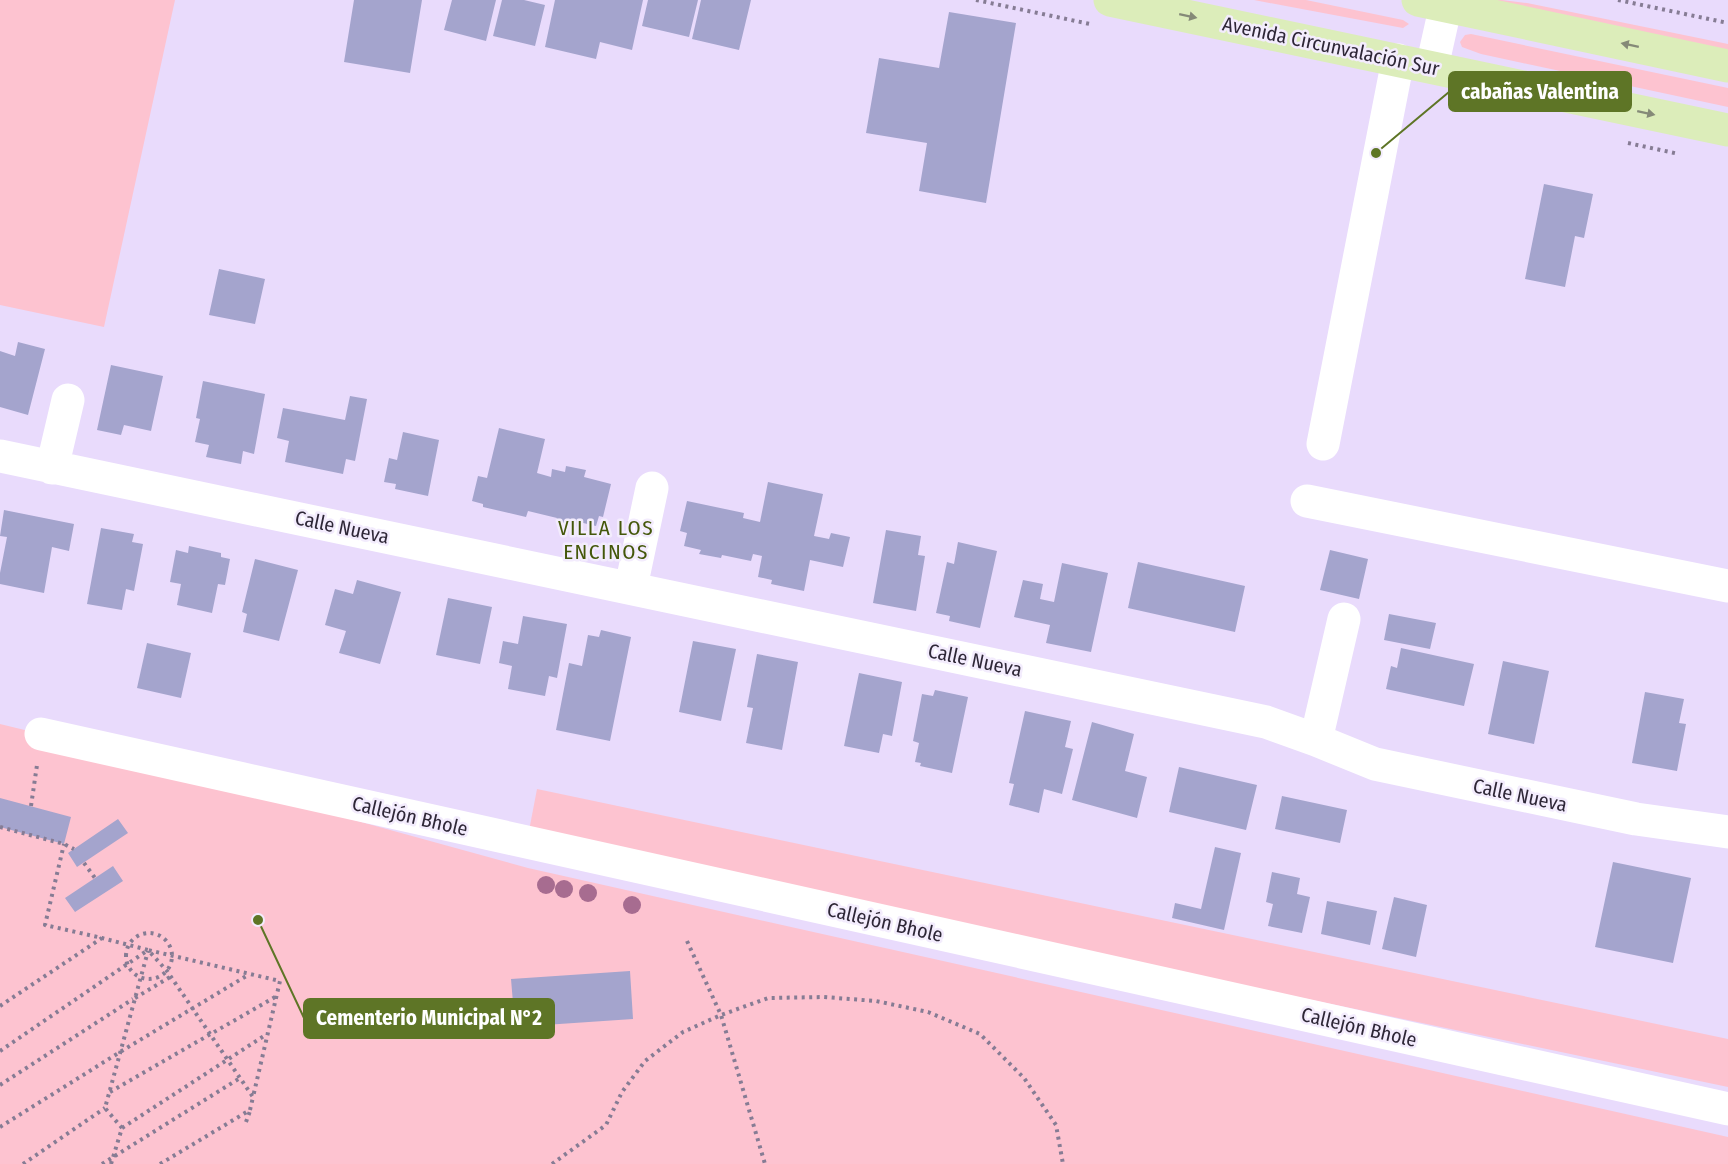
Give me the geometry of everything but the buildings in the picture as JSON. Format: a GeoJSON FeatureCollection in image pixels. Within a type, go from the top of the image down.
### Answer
{"type":"FeatureCollection","features":[{"type":"Feature","properties":{"kind":"main road","name":"Avenida Circunvalación Sur"},"geometry":{"type":"LineString","coordinates":[[1110,0],[1728,130]]}},
{"type":"Feature","properties":{"kind":"main road"},"geometry":{"type":"LineString","coordinates":[[1437,2],[1728,66]]}},
{"type":"Feature","properties":{"kind":"street"},"geometry":{"type":"LineString","coordinates":[[1432,67],[1437,2]]}},
{"type":"Feature","properties":{"kind":"street"},"geometry":{"type":"LineString","coordinates":[[1323,444],[1398,60]]}},
{"type":"Feature","properties":{"kind":"street"},"geometry":{"type":"LineString","coordinates":[[52,468],[68,400]]}},
{"type":"Feature","properties":{"kind":"street","name":"Calle Nueva"},"geometry":{"type":"LineString","coordinates":[[0,456],[1266,722],[1375,764],[1636,819],[1728,832]]}},
{"type":"Feature","properties":{"kind":"street"},"geometry":{"type":"LineString","coordinates":[[631,587],[652,488]]}},
{"type":"Feature","properties":{"kind":"street"},"geometry":{"type":"LineString","coordinates":[[1307,501],[1728,586]]}},
{"type":"Feature","properties":{"kind":"street"},"geometry":{"type":"LineString","coordinates":[[1316,740],[1344,619]]}},
{"type":"Feature","properties":{"kind":"street","name":"Callejón Bhole"},"geometry":{"type":"LineString","coordinates":[[41,734],[1728,1110]]}},
{"type":"Feature","properties":{"kind":"path"},"geometry":{"type":"LineString","coordinates":[[1618,0],[1728,23]]}},
{"type":"Feature","properties":{"kind":"path"},"geometry":{"type":"LineString","coordinates":[[31,806],[41,734]]}},
{"type":"Feature","properties":{"kind":"path"},"geometry":{"type":"LineString","coordinates":[[0,827],[64,844],[74,849]]}},
{"type":"Feature","properties":{"kind":"path"},"geometry":{"type":"LineString","coordinates":[[64,844],[45,925],[280,981],[254,1097],[246,1122]]}},
{"type":"Feature","properties":{"kind":"path"},"geometry":{"type":"LineString","coordinates":[[84,863],[95,878]]}},
{"type":"Feature","properties":{"kind":"path"},"geometry":{"type":"LineString","coordinates":[[155,933],[167,942],[172,956],[167,971],[154,979],[139,978],[131,972],[125,957],[128,945],[134,938],[141,934],[155,933]]}},
{"type":"Feature","properties":{"kind":"path"},"geometry":{"type":"LineString","coordinates":[[0,1006],[102,938]]}},
{"type":"Feature","properties":{"kind":"path"},"geometry":{"type":"LineString","coordinates":[[687,941],[721,1015],[765,1164]]}},
{"type":"Feature","properties":{"kind":"path"},"geometry":{"type":"LineString","coordinates":[[0,1051],[148,950]]}},
{"type":"Feature","properties":{"kind":"path"},"geometry":{"type":"LineString","coordinates":[[148,950],[167,971],[254,1097]]}},
{"type":"Feature","properties":{"kind":"path"},"geometry":{"type":"LineString","coordinates":[[23,1164],[105,1108],[148,950]]}},
{"type":"Feature","properties":{"kind":"path"},"geometry":{"type":"LineString","coordinates":[[0,1127],[249,974]]}},
{"type":"Feature","properties":{"kind":"path"},"geometry":{"type":"LineString","coordinates":[[121,1007],[170,977]]}},
{"type":"Feature","properties":{"kind":"path"},"geometry":{"type":"LineString","coordinates":[[109,1093],[276,996]]}},
{"type":"Feature","properties":{"kind":"path"},"geometry":{"type":"LineString","coordinates":[[552,1164],[606,1125],[622,1092],[645,1061],[682,1032],[768,998],[824,997],[876,1001],[928,1012],[980,1034],[1024,1078],[1056,1125],[1063,1164]]}},
{"type":"Feature","properties":{"kind":"path"},"geometry":{"type":"LineString","coordinates":[[0,1085],[134,999]]}},
{"type":"Feature","properties":{"kind":"path"},"geometry":{"type":"LineString","coordinates":[[111,1164],[122,1128],[267,1034]]}},
{"type":"Feature","properties":{"kind":"path"},"geometry":{"type":"LineString","coordinates":[[102,1164],[240,1078]]}},
{"type":"Feature","properties":{"kind":"path"},"geometry":{"type":"LineString","coordinates":[[105,1108],[122,1128]]}},
{"type":"Feature","properties":{"kind":"path"},"geometry":{"type":"LineString","coordinates":[[160,1164],[250,1110]]}},
{"type":"Feature","properties":{"kind":"shaded area"},"geometry":{"type":"Polygon","coordinates":[[[0,0],[175,0],[104,327],[0,305],[0,0]]]}},
{"type":"Feature","properties":{"kind":"shaded area"},"geometry":{"type":"Polygon","coordinates":[[[1254,0],[1306,0],[1403,20],[1409,24],[1403,28],[1254,0]]]}},
{"type":"Feature","properties":{"kind":"shaded area"},"geometry":{"type":"Polygon","coordinates":[[[1480,0],[1527,3],[1728,44],[1728,56],[1480,0]]]}},
{"type":"Feature","properties":{"kind":"shaded area"},"geometry":{"type":"Polygon","coordinates":[[[1471,34],[1728,88],[1728,107],[1481,54],[1462,47],[1460,42],[1465,35],[1471,34]]]}},
{"type":"Feature","properties":{"kind":"shaded area"},"geometry":{"type":"Polygon","coordinates":[[[0,724],[528,868],[1728,1137],[1728,1164],[0,1164],[0,724]]]}},
{"type":"Feature","properties":{"kind":"shaded area"},"geometry":{"type":"Polygon","coordinates":[[[537,789],[1728,1039],[1728,1087],[528,836],[537,789]]]}},
{"type":"Feature","properties":{"kind":"place","name":"cabañas Valentina"},"geometry":{"type":"Point","coordinates":[1376,153]}},
{"type":"Feature","properties":{"kind":"place","name":"Cementerio Municipal N°2"},"geometry":{"type":"Point","coordinates":[258,920]}},
{"type":"Feature","properties":{"kind":"district","name":"VILLA LOS ENCINOS"},"geometry":{"type":"Point","coordinates":[606,540]}}]}
